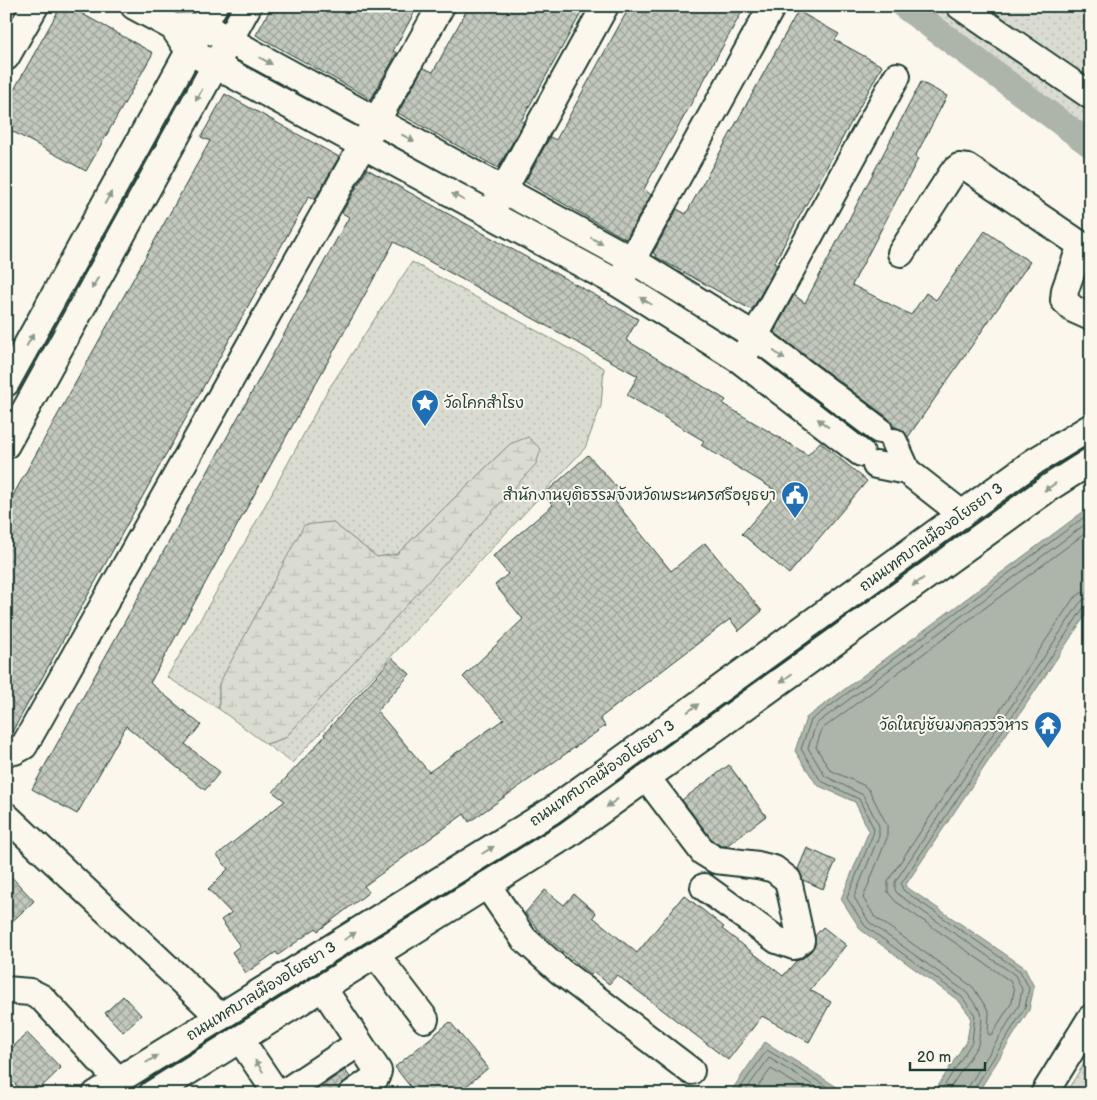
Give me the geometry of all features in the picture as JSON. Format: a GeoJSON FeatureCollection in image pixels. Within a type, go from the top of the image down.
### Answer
{"type":"FeatureCollection","features":[{"type":"Feature","properties":{"kind":"street"},"geometry":{"type":"LineString","coordinates":[[6,57],[35,6]]}},
{"type":"Feature","properties":{"kind":"street"},"geometry":{"type":"LineString","coordinates":[[134,6],[173,27],[189,51],[619,284],[740,360],[868,459],[907,471],[962,514]]}},
{"type":"Feature","properties":{"kind":"street"},"geometry":{"type":"LineString","coordinates":[[6,445],[248,6]]}},
{"type":"Feature","properties":{"kind":"street"},"geometry":{"type":"LineString","coordinates":[[6,748],[16,750],[24,746],[441,6]]}},
{"type":"Feature","properties":{"kind":"street"},"geometry":{"type":"LineString","coordinates":[[490,215],[605,6]]}},
{"type":"Feature","properties":{"kind":"street"},"geometry":{"type":"LineString","coordinates":[[960,6],[1091,96]]}},
{"type":"Feature","properties":{"kind":"street"},"geometry":{"type":"LineString","coordinates":[[619,284],[771,8]]}},
{"type":"Feature","properties":{"kind":"street"},"geometry":{"type":"LineString","coordinates":[[173,27],[208,16]]}},
{"type":"Feature","properties":{"kind":"street"},"geometry":{"type":"LineString","coordinates":[[208,16],[229,40],[632,260],[755,336],[886,436],[907,471]]}},
{"type":"Feature","properties":{"kind":"street"},"geometry":{"type":"LineString","coordinates":[[42,381],[11,375],[208,16]]}},
{"type":"Feature","properties":{"kind":"street"},"geometry":{"type":"LineString","coordinates":[[740,360],[755,336],[897,76]]}},
{"type":"Feature","properties":{"kind":"street"},"geometry":{"type":"LineString","coordinates":[[298,110],[312,86]]}},
{"type":"Feature","properties":{"kind":"street"},"geometry":{"type":"LineString","coordinates":[[429,181],[442,157]]}},
{"type":"Feature","properties":{"kind":"street"},"geometry":{"type":"LineString","coordinates":[[128,161],[154,176]]}},
{"type":"Feature","properties":{"kind":"street"},"geometry":{"type":"LineString","coordinates":[[901,253],[953,172],[959,167],[968,168],[1086,237],[1065,290],[1064,300],[1073,309],[1091,317]]}},
{"type":"Feature","properties":{"kind":"street"},"geometry":{"type":"LineString","coordinates":[[555,250],[569,225]]}},
{"type":"Feature","properties":{"kind":"street"},"geometry":{"type":"LineString","coordinates":[[89,232],[115,247]]}},
{"type":"Feature","properties":{"kind":"street"},"geometry":{"type":"LineString","coordinates":[[678,322],[694,298]]}},
{"type":"Feature","properties":{"kind":"street"},"geometry":{"type":"LineString","coordinates":[[53,299],[79,314]]}},
{"type":"Feature","properties":{"kind":"street"},"geometry":{"type":"LineString","coordinates":[[795,402],[812,379]]}},
{"type":"Feature","properties":{"kind":"street","name":"ถนนเทศบาลเมืองอโยธยา 3"},"geometry":{"type":"LineString","coordinates":[[96,1094],[551,811],[1035,461],[1091,427]]}},
{"type":"Feature","properties":{"kind":"street","name":"ถนนเทศบาลเมืองอโยธยา 3"},"geometry":{"type":"LineString","coordinates":[[152,1094],[567,836],[1050,487],[1091,461]]}},
{"type":"Feature","properties":{"kind":"street"},"geometry":{"type":"LineString","coordinates":[[647,778],[704,852],[711,858],[774,869],[788,880],[801,940],[794,946],[777,940],[704,886]]}},
{"type":"Feature","properties":{"kind":"street"},"geometry":{"type":"LineString","coordinates":[[6,816],[220,1017]]}},
{"type":"Feature","properties":{"kind":"street"},"geometry":{"type":"LineString","coordinates":[[487,885],[524,938],[545,958],[691,1071]]}},
{"type":"Feature","properties":{"kind":"street"},"geometry":{"type":"LineString","coordinates":[[756,925],[793,904]]}},
{"type":"Feature","properties":{"kind":"street"},"geometry":{"type":"LineString","coordinates":[[376,955],[425,1019]]}},
{"type":"Feature","properties":{"kind":"street"},"geometry":{"type":"LineString","coordinates":[[323,988],[378,1071],[376,1077],[352,1094]]}},
{"type":"Feature","properties":{"kind":"street"},"geometry":{"type":"LineString","coordinates":[[6,990],[30,992],[42,998],[118,1080]]}},
{"type":"Feature","properties":{"kind":"street"},"geometry":{"type":"LineString","coordinates":[[243,1002],[249,1033],[277,1094]]}},
{"type":"Feature","properties":{"kind":"street"},"geometry":{"type":"LineString","coordinates":[[1044,1094],[1089,1024]]}},
{"type":"Feature","properties":{"kind":"street"},"geometry":{"type":"LineString","coordinates":[[282,1094],[359,1043]]}},
{"type":"Feature","properties":{"kind":"green space"},"geometry":{"type":"Polygon","coordinates":[[[921,6],[1091,6],[1091,134],[921,6]]]}},
{"type":"Feature","properties":{"kind":"green space"},"geometry":{"type":"Polygon","coordinates":[[[412,262],[604,368],[601,406],[585,448],[292,763],[266,744],[285,738],[510,444],[397,554],[377,557],[332,522],[219,684],[219,709],[167,677],[248,537],[326,393],[412,262]]]}},
{"type":"Feature","properties":{"kind":"green space"},"geometry":{"type":"Polygon","coordinates":[[[528,437],[541,449],[536,464],[285,738],[266,744],[219,709],[219,684],[304,525],[332,522],[377,557],[397,554],[510,444],[528,437]]]}},
{"type":"Feature","properties":{"kind":"green space"},"geometry":{"type":"Polygon","coordinates":[[[1091,1058],[1091,1094],[1065,1094],[1087,1059],[1091,1058]]]}},
{"type":"Feature","properties":{"kind":"water"},"geometry":{"type":"Polygon","coordinates":[[[1091,506],[1091,607],[905,886],[1024,967],[1034,987],[1029,1010],[977,1094],[933,1094],[967,1040],[971,1017],[959,1001],[861,930],[841,899],[869,831],[855,802],[817,785],[795,751],[806,718],[1091,506]]]}},
{"type":"Feature","properties":{"kind":"water"},"geometry":{"type":"Polygon","coordinates":[[[765,1042],[848,1094],[729,1094],[765,1042]]]}},
{"type":"Feature","properties":{"kind":"building"},"geometry":{"type":"Polygon","coordinates":[[[61,6],[68,6],[153,53],[86,171],[6,128],[6,104],[61,6]]]}},
{"type":"Feature","properties":{"kind":"building"},"geometry":{"type":"Polygon","coordinates":[[[272,6],[418,6],[393,51],[397,53],[371,99],[256,35],[272,6]]]}},
{"type":"Feature","properties":{"kind":"building"},"geometry":{"type":"Polygon","coordinates":[[[469,6],[585,6],[521,121],[524,122],[498,168],[398,113],[423,68],[433,72],[469,6]]]}},
{"type":"Feature","properties":{"kind":"building"},"geometry":{"type":"Polygon","coordinates":[[[630,6],[745,6],[644,189],[651,195],[626,239],[525,182],[550,137],[556,140],[630,6]]]}},
{"type":"Feature","properties":{"kind":"building"},"geometry":{"type":"Polygon","coordinates":[[[798,11],[839,34],[835,40],[882,66],[774,263],[777,265],[752,310],[656,257],[653,253],[677,209],[686,214],[798,11]]]}},
{"type":"Feature","properties":{"kind":"building"},"geometry":{"type":"Polygon","coordinates":[[[921,82],[947,96],[915,157],[918,159],[852,285],[911,315],[926,293],[936,300],[985,231],[1030,262],[908,437],[902,430],[893,426],[888,418],[774,332],[794,295],[805,303],[921,82]]]}},
{"type":"Feature","properties":{"kind":"building"},"geometry":{"type":"Polygon","coordinates":[[[225,94],[339,157],[315,199],[309,196],[11,734],[6,733],[6,508],[210,141],[201,137],[225,94]]]}},
{"type":"Feature","properties":{"kind":"building"},"geometry":{"type":"Polygon","coordinates":[[[367,169],[638,319],[626,340],[726,400],[723,404],[808,455],[820,442],[867,481],[789,574],[742,534],[778,492],[701,445],[704,441],[627,395],[638,376],[394,242],[150,683],[201,725],[185,744],[220,772],[205,790],[126,726],[77,814],[32,789],[349,217],[342,213],[367,169]]]}},
{"type":"Feature","properties":{"kind":"building"},"geometry":{"type":"Polygon","coordinates":[[[588,455],[622,493],[614,500],[671,571],[705,543],[762,611],[739,631],[730,619],[600,718],[605,726],[469,822],[464,814],[364,886],[369,892],[318,931],[316,928],[278,955],[276,952],[246,973],[232,952],[240,946],[221,920],[231,913],[208,889],[228,869],[217,855],[285,801],[273,792],[325,736],[324,734],[392,658],[410,674],[377,711],[429,772],[504,719],[463,677],[523,619],[495,585],[508,574],[493,556],[553,505],[543,495],[588,455]]]}},
{"type":"Feature","properties":{"kind":"building"},"geometry":{"type":"Polygon","coordinates":[[[729,765],[766,816],[726,846],[721,846],[713,841],[682,800],[729,765]]]}},
{"type":"Feature","properties":{"kind":"building"},"geometry":{"type":"Polygon","coordinates":[[[807,848],[836,861],[823,889],[803,880],[798,869],[807,848]]]}},
{"type":"Feature","properties":{"kind":"building"},"geometry":{"type":"Polygon","coordinates":[[[6,871],[34,901],[6,927],[6,871]]]}},
{"type":"Feature","properties":{"kind":"building"},"geometry":{"type":"Polygon","coordinates":[[[545,890],[564,905],[574,894],[596,913],[593,917],[637,953],[684,895],[724,927],[722,929],[783,976],[796,961],[811,951],[815,944],[815,936],[823,927],[846,945],[810,990],[831,1002],[809,1042],[762,1016],[728,1060],[617,975],[609,984],[594,972],[591,975],[541,933],[525,913],[545,890]]]}},
{"type":"Feature","properties":{"kind":"building"},"geometry":{"type":"Polygon","coordinates":[[[123,996],[141,1015],[123,1032],[105,1013],[123,996]]]}},
{"type":"Feature","properties":{"kind":"building"},"geometry":{"type":"Polygon","coordinates":[[[450,1022],[488,1068],[457,1094],[416,1094],[395,1067],[450,1022]]]}},
{"type":"Feature","properties":{"kind":"building"},"geometry":{"type":"Polygon","coordinates":[[[27,1033],[61,1068],[34,1094],[25,1094],[6,1075],[6,1054],[27,1033]]]}},
{"type":"Feature","properties":{"kind":"building"},"geometry":{"type":"Polygon","coordinates":[[[345,1070],[350,1077],[339,1087],[337,1094],[310,1094],[345,1070]]]}},
{"type":"Feature","properties":{"kind":"waterway"},"geometry":{"type":"LineString","coordinates":[[904,6],[1091,145]]}},
{"type":"Feature","properties":{"kind":"place","name":"วัดโคกสำโรง"},"geometry":{"type":"Point","coordinates":[425,427]}},
{"type":"Feature","properties":{"kind":"place","name":"สำนักงานยุติธรรมจังหวัดพระนครศรีอยุธยา"},"geometry":{"type":"Point","coordinates":[795,519]}},
{"type":"Feature","properties":{"kind":"place","name":"วัดใหญ่ชัยมงคลวรวิหาร"},"geometry":{"type":"Point","coordinates":[1048,749]}}]}
